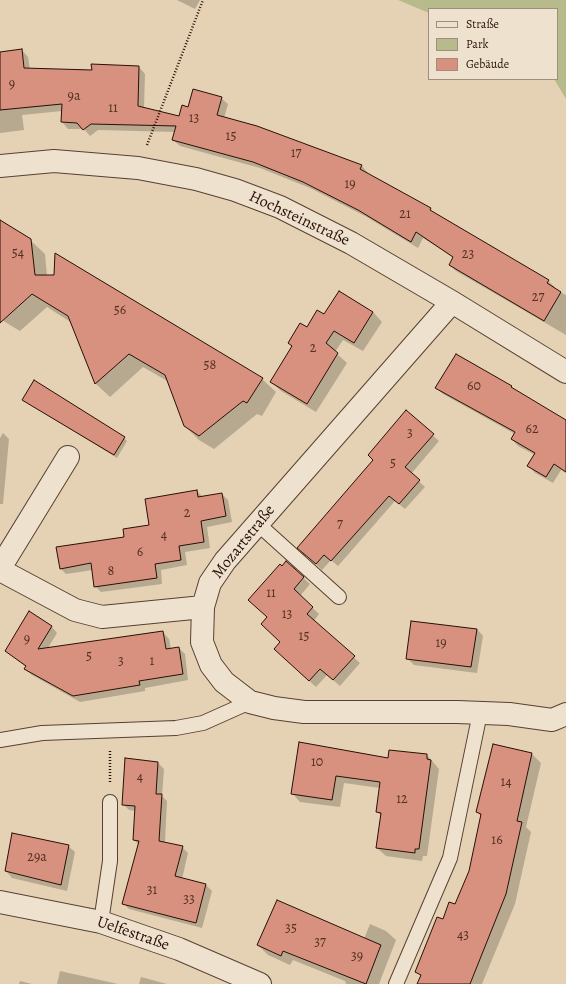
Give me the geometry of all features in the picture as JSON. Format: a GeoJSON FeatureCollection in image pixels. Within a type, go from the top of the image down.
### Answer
{"type":"FeatureCollection","features":[{"type":"Feature","properties":{"kind":"street","name":"Hochsteinstraße"},"geometry":{"type":"LineString","coordinates":[[0,166],[54,161],[138,168],[196,179],[235,190],[280,207],[351,243],[452,302],[566,372]]}},
{"type":"Feature","properties":{"kind":"street","name":"Mozartstraße"},"geometry":{"type":"LineString","coordinates":[[452,302],[225,561],[210,582],[202,608],[202,642],[211,665],[224,682],[250,702],[274,708],[304,712],[509,714],[552,720],[566,714]]}},
{"type":"Feature","properties":{"kind":"street"},"geometry":{"type":"LineString","coordinates":[[68,457],[0,569],[75,610],[102,617],[202,608]]}},
{"type":"Feature","properties":{"kind":"street","name":"Uelfestraße"},"geometry":{"type":"LineString","coordinates":[[0,902],[101,922],[179,949],[260,984]]}},
{"type":"Feature","properties":{"kind":"lane"},"geometry":{"type":"LineString","coordinates":[[258,524],[339,598]]}},
{"type":"Feature","properties":{"kind":"lane"},"geometry":{"type":"LineString","coordinates":[[0,740],[42,733],[176,728],[204,723],[250,702]]}},
{"type":"Feature","properties":{"kind":"lane"},"geometry":{"type":"LineString","coordinates":[[396,984],[450,858],[480,713]]}},
{"type":"Feature","properties":{"kind":"lane"},"geometry":{"type":"LineString","coordinates":[[101,922],[110,861],[110,802]]}},
{"type":"Feature","properties":{"kind":"path"},"geometry":{"type":"LineString","coordinates":[[138,168],[203,0]]}},
{"type":"Feature","properties":{"kind":"path"},"geometry":{"type":"LineString","coordinates":[[110,731],[110,802]]}},
{"type":"Feature","properties":{"kind":"green space"},"geometry":{"type":"Polygon","coordinates":[[[398,0],[566,0],[566,99],[555,80],[558,80],[558,8],[428,8],[428,13],[398,0]]]}},
{"type":"Feature","properties":{"kind":"building"},"geometry":{"type":"Polygon","coordinates":[[[22,49],[24,68],[92,70],[91,64],[139,66],[138,106],[179,116],[182,105],[188,107],[193,89],[222,97],[217,115],[257,126],[362,165],[360,169],[431,208],[430,210],[549,280],[547,283],[561,292],[544,321],[449,265],[453,257],[416,232],[411,242],[358,210],[303,182],[253,162],[172,140],[176,126],[91,124],[83,130],[77,123],[61,122],[62,104],[0,110],[0,52],[22,49]]]}},
{"type":"Feature","properties":{"kind":"building"},"geometry":{"type":"Polygon","coordinates":[[[0,220],[31,239],[35,275],[54,275],[55,253],[263,378],[247,403],[243,401],[199,436],[184,426],[165,375],[129,354],[95,384],[68,316],[32,294],[0,323],[0,220]]]}},
{"type":"Feature","properties":{"kind":"building"},"geometry":{"type":"Polygon","coordinates":[[[339,291],[373,312],[354,343],[334,331],[326,343],[338,353],[307,404],[270,382],[292,346],[288,343],[300,323],[307,327],[317,310],[324,314],[339,291]]]}},
{"type":"Feature","properties":{"kind":"building"},"geometry":{"type":"Polygon","coordinates":[[[456,354],[512,386],[511,387],[566,420],[566,472],[554,464],[546,477],[527,466],[535,453],[511,439],[515,432],[435,388],[456,354]]]}},
{"type":"Feature","properties":{"kind":"building"},"geometry":{"type":"Polygon","coordinates":[[[34,380],[125,437],[114,455],[22,400],[34,380]]]}},
{"type":"Feature","properties":{"kind":"building"},"geometry":{"type":"Polygon","coordinates":[[[406,410],[434,434],[405,467],[420,480],[399,504],[389,496],[331,561],[324,555],[316,564],[297,548],[373,460],[368,455],[406,410]]]}},
{"type":"Feature","properties":{"kind":"building"},"geometry":{"type":"Polygon","coordinates":[[[197,490],[198,497],[222,493],[226,516],[201,521],[204,542],[179,546],[181,560],[155,564],[157,578],[94,587],[91,563],[60,569],[56,547],[124,537],[123,529],[149,525],[145,499],[197,490]]]}},
{"type":"Feature","properties":{"kind":"building"},"geometry":{"type":"Polygon","coordinates":[[[286,561],[304,577],[294,589],[313,607],[307,614],[355,656],[333,680],[320,669],[309,681],[274,649],[280,642],[261,624],[267,617],[248,600],[280,564],[282,566],[286,561]]]}},
{"type":"Feature","properties":{"kind":"building"},"geometry":{"type":"Polygon","coordinates":[[[29,611],[52,626],[38,649],[163,631],[166,649],[179,647],[183,674],[139,681],[140,685],[73,696],[24,669],[26,666],[5,651],[29,611]]]}},
{"type":"Feature","properties":{"kind":"building"},"geometry":{"type":"Polygon","coordinates":[[[411,621],[477,629],[471,667],[406,659],[411,621]]]}},
{"type":"Feature","properties":{"kind":"building"},"geometry":{"type":"Polygon","coordinates":[[[299,742],[388,758],[389,750],[427,754],[427,759],[431,760],[419,849],[415,849],[415,853],[376,848],[381,813],[376,812],[380,782],[336,776],[332,800],[291,794],[299,742]]]}},
{"type":"Feature","properties":{"kind":"building"},"geometry":{"type":"Polygon","coordinates":[[[493,744],[532,753],[517,821],[522,822],[506,894],[470,984],[417,984],[421,975],[415,972],[437,917],[443,919],[449,902],[455,904],[469,871],[481,814],[476,812],[493,744]]]}},
{"type":"Feature","properties":{"kind":"building"},"geometry":{"type":"Polygon","coordinates":[[[125,758],[158,762],[156,794],[162,794],[159,841],[183,846],[175,876],[206,884],[196,923],[122,904],[139,841],[133,840],[135,806],[122,805],[125,758]]]}},
{"type":"Feature","properties":{"kind":"building"},"geometry":{"type":"Polygon","coordinates":[[[12,833],[69,845],[61,885],[5,871],[12,833]]]}},
{"type":"Feature","properties":{"kind":"building"},"geometry":{"type":"Polygon","coordinates":[[[277,900],[381,945],[366,984],[283,951],[281,956],[257,945],[277,900]]]}}]}
